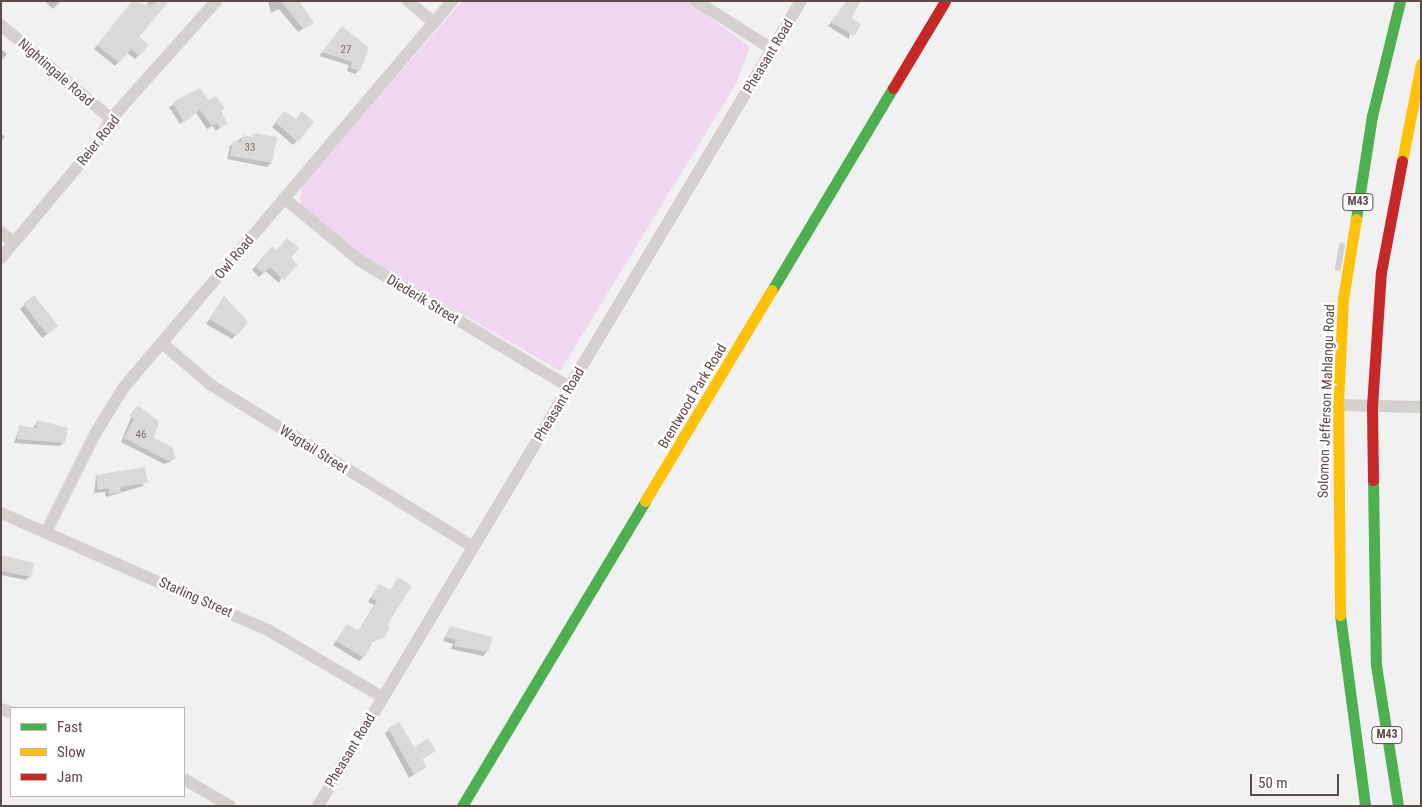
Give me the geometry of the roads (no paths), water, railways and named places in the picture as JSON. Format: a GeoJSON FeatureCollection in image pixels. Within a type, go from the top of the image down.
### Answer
{"type":"FeatureCollection","features":[{"type":"Feature","properties":{"kind":"main road","name":"Brentwood Park Road"},"geometry":{"type":"LineString","coordinates":[[462,806],[945,1]]}},
{"type":"Feature","properties":{"kind":"main road","name":"Solomon Jefferson Mahlangu Road"},"geometry":{"type":"LineString","coordinates":[[1366,806],[1338,603],[1338,405],[1343,299],[1360,187],[1372,116],[1400,1]]}},
{"type":"Feature","properties":{"kind":"main road","name":"M43"},"geometry":{"type":"LineString","coordinates":[[1398,806],[1376,665],[1372,406],[1381,272],[1421,64]]}},
{"type":"Feature","properties":{"kind":"street","name":"Reier Road"},"geometry":{"type":"LineString","coordinates":[[1,258],[98,142],[111,120],[216,1]]}},
{"type":"Feature","properties":{"kind":"street"},"geometry":{"type":"LineString","coordinates":[[408,1],[434,24]]}},
{"type":"Feature","properties":{"kind":"street","name":"Owl Road"},"geometry":{"type":"LineString","coordinates":[[46,532],[95,434],[124,387],[452,1]]}},
{"type":"Feature","properties":{"kind":"street"},"geometry":{"type":"LineString","coordinates":[[696,1],[772,50]]}},
{"type":"Feature","properties":{"kind":"street","name":"Pheasant Road"},"geometry":{"type":"LineString","coordinates":[[318,806],[472,546],[570,388],[801,1]]}},
{"type":"Feature","properties":{"kind":"street","name":"Nightingale Road"},"geometry":{"type":"LineString","coordinates":[[1,25],[111,120]]}},
{"type":"Feature","properties":{"kind":"street","name":"Diederik Street"},"geometry":{"type":"LineString","coordinates":[[284,198],[359,260],[570,388]]}},
{"type":"Feature","properties":{"kind":"street"},"geometry":{"type":"LineString","coordinates":[[1,232],[13,242]]}},
{"type":"Feature","properties":{"kind":"street","name":"Wagtail Street"},"geometry":{"type":"LineString","coordinates":[[162,343],[211,386],[472,546]]}},
{"type":"Feature","properties":{"kind":"street"},"geometry":{"type":"LineString","coordinates":[[1338,405],[1421,407]]}},
{"type":"Feature","properties":{"kind":"street","name":"Starling Street"},"geometry":{"type":"LineString","coordinates":[[1,513],[268,630],[382,697]]}},
{"type":"Feature","properties":{"kind":"street"},"geometry":{"type":"LineString","coordinates":[[185,780],[230,806]]}}]}
